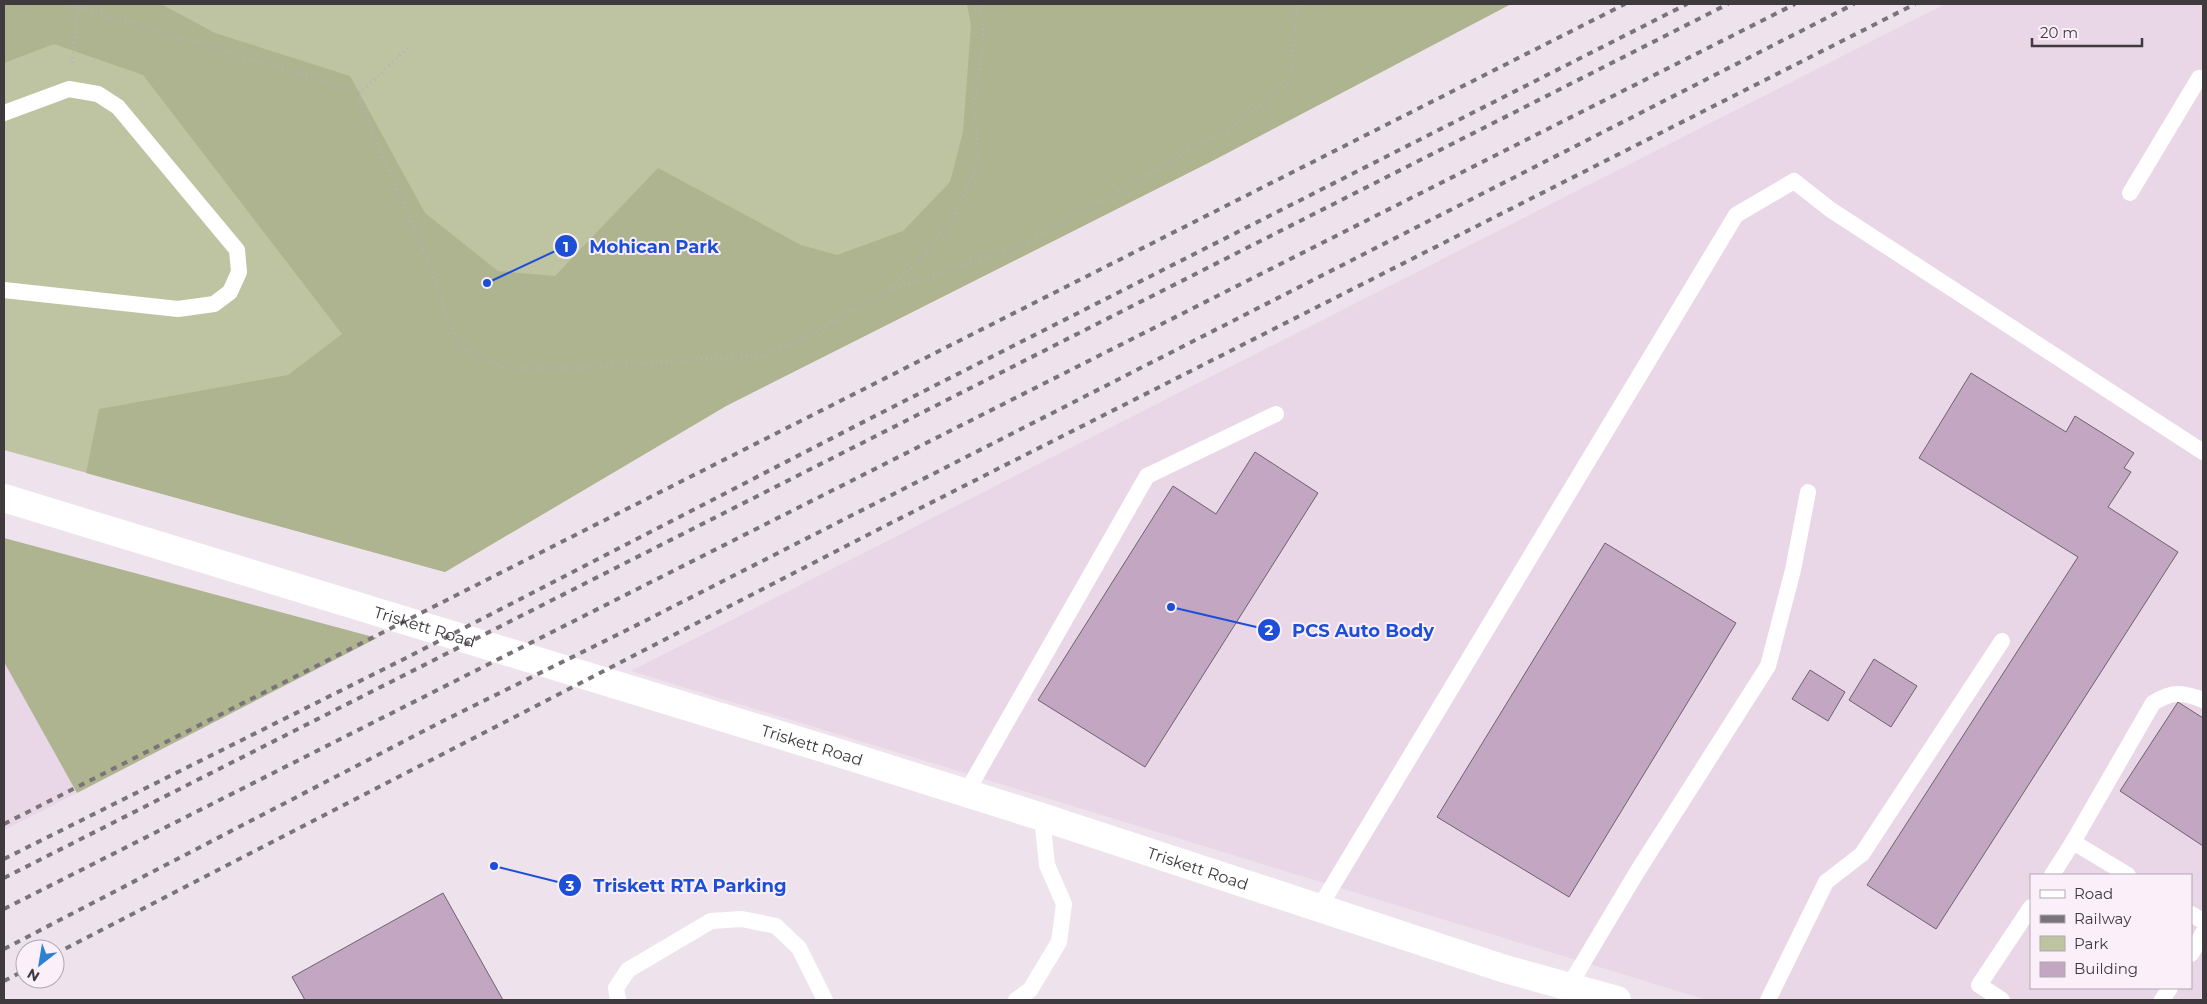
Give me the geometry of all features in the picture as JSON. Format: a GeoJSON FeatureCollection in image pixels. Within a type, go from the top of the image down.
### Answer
{"type":"FeatureCollection","features":[{"type":"Feature","properties":{"kind":"main road","name":"Triskett Road"},"geometry":{"type":"LineString","coordinates":[[4,498],[966,793],[1506,969],[1617,1000]]}},
{"type":"Feature","properties":{"kind":"lane"},"geometry":{"type":"LineString","coordinates":[[2130,193],[2199,78],[2203,80]]}},
{"type":"Feature","properties":{"kind":"lane"},"geometry":{"type":"LineString","coordinates":[[4,113],[69,89],[98,94],[118,107],[237,250],[240,272],[230,292],[214,304],[178,309],[4,290]]}},
{"type":"Feature","properties":{"kind":"lane"},"geometry":{"type":"LineString","coordinates":[[1319,908],[1736,215],[1794,181],[1831,210],[2203,452]]}},
{"type":"Feature","properties":{"kind":"lane"},"geometry":{"type":"LineString","coordinates":[[966,793],[1147,476],[1276,414]]}},
{"type":"Feature","properties":{"kind":"lane"},"geometry":{"type":"LineString","coordinates":[[1569,986],[1638,872],[1768,666],[1793,570],[1808,492]]}},
{"type":"Feature","properties":{"kind":"lane"},"geometry":{"type":"LineString","coordinates":[[1768,1000],[1826,882],[1862,854],[2002,641]]}},
{"type":"Feature","properties":{"kind":"lane"},"geometry":{"type":"LineString","coordinates":[[2053,874],[2074,842],[2153,703],[2164,696],[2184,693],[2203,700]]}},
{"type":"Feature","properties":{"kind":"lane"},"geometry":{"type":"LineString","coordinates":[[1016,1000],[1030,990],[1060,942],[1064,904],[1047,865],[1042,817]]}},
{"type":"Feature","properties":{"kind":"lane"},"geometry":{"type":"LineString","coordinates":[[2074,842],[2126,874]]}},
{"type":"Feature","properties":{"kind":"lane"},"geometry":{"type":"LineString","coordinates":[[2002,1000],[1979,985],[2030,908]]}},
{"type":"Feature","properties":{"kind":"lane"},"geometry":{"type":"LineString","coordinates":[[2192,915],[2203,921]]}},
{"type":"Feature","properties":{"kind":"lane"},"geometry":{"type":"LineString","coordinates":[[618,1000],[616,988],[628,970],[711,921],[742,919],[776,926],[799,948],[825,1000]]}},
{"type":"Feature","properties":{"kind":"lane"},"geometry":{"type":"LineString","coordinates":[[2192,952],[2203,934]]}},
{"type":"Feature","properties":{"kind":"lane"},"geometry":{"type":"LineString","coordinates":[[2162,1000],[2169,989]]}},
{"type":"Feature","properties":{"kind":"path"},"geometry":{"type":"LineString","coordinates":[[67,4],[79,6],[360,92]]}},
{"type":"Feature","properties":{"kind":"path"},"geometry":{"type":"LineString","coordinates":[[887,291],[925,255],[954,215],[978,165],[975,101],[984,32],[978,4]]}},
{"type":"Feature","properties":{"kind":"path"},"geometry":{"type":"LineString","coordinates":[[411,45],[360,92],[359,101],[425,254],[451,327],[458,341],[478,357],[504,368],[583,368],[766,355],[819,330],[887,291],[1028,242],[1228,129],[1290,82],[1297,4]]}},
{"type":"Feature","properties":{"kind":"path"},"geometry":{"type":"LineString","coordinates":[[69,89],[79,6]]}},
{"type":"Feature","properties":{"kind":"shaded area"},"geometry":{"type":"Polygon","coordinates":[[[1945,4],[2203,4],[2203,1000],[1707,1000],[631,671],[1945,4]]]}},
{"type":"Feature","properties":{"kind":"shaded area"},"geometry":{"type":"Polygon","coordinates":[[[4,662],[77,793],[4,830],[4,662]]]}},
{"type":"Feature","properties":{"kind":"green space"},"geometry":{"type":"Polygon","coordinates":[[[4,4],[1511,4],[1214,160],[726,406],[445,572],[4,450],[4,4]]]}},
{"type":"Feature","properties":{"kind":"green space"},"geometry":{"type":"Polygon","coordinates":[[[4,4],[161,4],[215,33],[350,76],[425,213],[498,271],[555,276],[658,168],[801,245],[837,255],[903,231],[950,182],[963,132],[971,25],[967,4],[1511,4],[1214,160],[726,406],[445,572],[86,473],[99,409],[288,375],[342,334],[143,75],[54,44],[4,63],[4,4]]]}},
{"type":"Feature","properties":{"kind":"green space"},"geometry":{"type":"Polygon","coordinates":[[[4,538],[377,638],[77,793],[4,662],[4,538]]]}},
{"type":"Feature","properties":{"kind":"building"},"geometry":{"type":"Polygon","coordinates":[[[1971,373],[2066,432],[2075,416],[2134,453],[2124,468],[2131,472],[2108,507],[2178,552],[1936,929],[1867,885],[2078,557],[1919,458],[1971,373]]]}},
{"type":"Feature","properties":{"kind":"building"},"geometry":{"type":"Polygon","coordinates":[[[1255,452],[1318,493],[1145,767],[1038,700],[1173,486],[1216,514],[1255,452]]]}},
{"type":"Feature","properties":{"kind":"building"},"geometry":{"type":"Polygon","coordinates":[[[1605,543],[1736,623],[1569,897],[1437,817],[1605,543]]]}},
{"type":"Feature","properties":{"kind":"building"},"geometry":{"type":"Polygon","coordinates":[[[1874,659],[1917,686],[1891,727],[1849,700],[1874,659]]]}},
{"type":"Feature","properties":{"kind":"building"},"geometry":{"type":"Polygon","coordinates":[[[1810,670],[1845,692],[1828,721],[1792,699],[1810,670]]]}},
{"type":"Feature","properties":{"kind":"building"},"geometry":{"type":"Polygon","coordinates":[[[2178,702],[2203,718],[2203,846],[2120,791],[2178,702]]]}},
{"type":"Feature","properties":{"kind":"building"},"geometry":{"type":"Polygon","coordinates":[[[443,893],[503,1000],[305,1000],[292,977],[443,893]]]}},
{"type":"Feature","properties":{"kind":"railway"},"geometry":{"type":"LineString","coordinates":[[4,824],[1625,4]]}},
{"type":"Feature","properties":{"kind":"railway"},"geometry":{"type":"LineString","coordinates":[[4,859],[408,657],[873,417],[1687,4]]}},
{"type":"Feature","properties":{"kind":"railway"},"geometry":{"type":"LineString","coordinates":[[4,878],[1728,4]]}},
{"type":"Feature","properties":{"kind":"railway"},"geometry":{"type":"LineString","coordinates":[[4,909],[1795,4]]}},
{"type":"Feature","properties":{"kind":"railway"},"geometry":{"type":"LineString","coordinates":[[4,949],[443,721],[631,628],[1854,4]]}},
{"type":"Feature","properties":{"kind":"railway"},"geometry":{"type":"LineString","coordinates":[[65,949],[887,525],[1915,4]]}},
{"type":"Feature","properties":{"kind":"railway"},"geometry":{"type":"LineString","coordinates":[[4,981],[15,975]]}},
{"type":"Feature","properties":{"kind":"place","name":"Mohican Park"},"geometry":{"type":"Point","coordinates":[487,283]}},
{"type":"Feature","properties":{"kind":"place","name":"PCS Auto Body"},"geometry":{"type":"Point","coordinates":[1171,607]}},
{"type":"Feature","properties":{"kind":"place","name":"Triskett RTA Parking"},"geometry":{"type":"Point","coordinates":[494,866]}}]}
